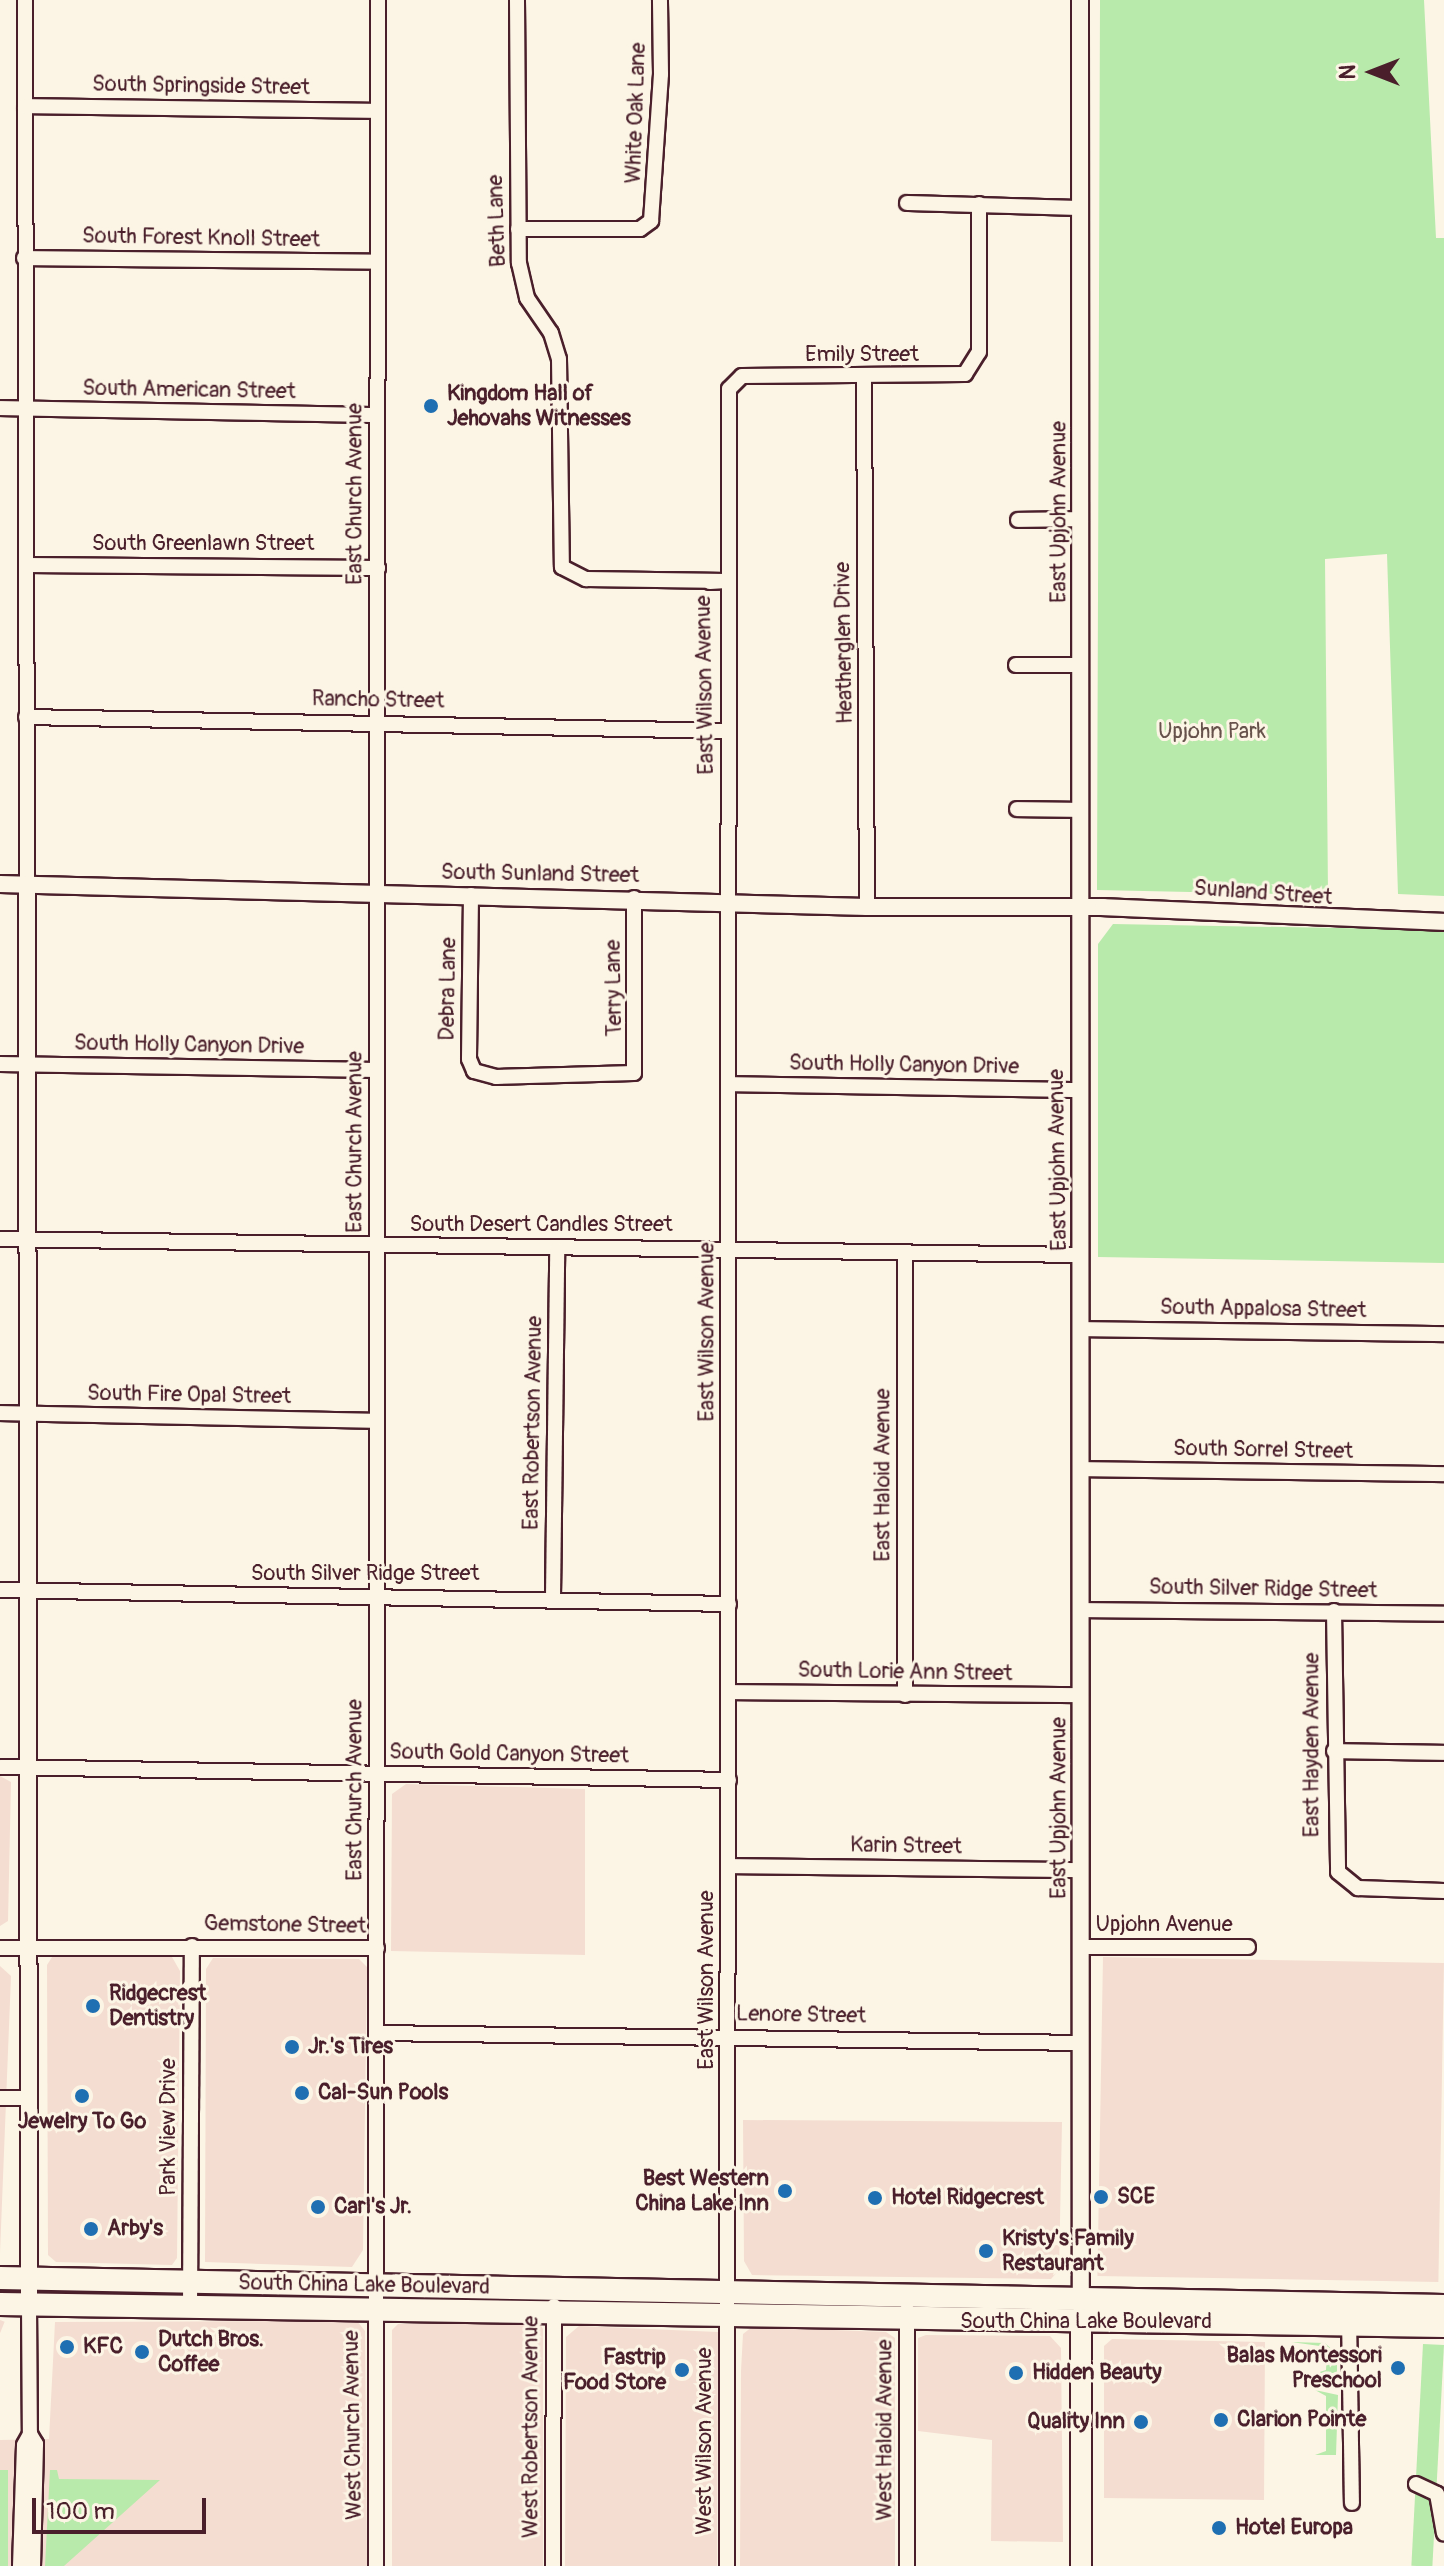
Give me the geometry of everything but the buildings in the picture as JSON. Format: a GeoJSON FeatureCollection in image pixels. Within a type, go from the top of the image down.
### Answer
{"type":"FeatureCollection","features":[{"type":"Feature","properties":{"kind":"main road","name":"South China Lake Boulevard"},"geometry":{"type":"LineString","coordinates":[[0,2278],[1081,2297],[1349,2314],[1444,2326]]}},
{"type":"Feature","properties":{"kind":"main road","name":"South China Lake Boulevard"},"geometry":{"type":"LineString","coordinates":[[0,2304],[907,2320],[1349,2314],[1444,2306]]}},
{"type":"Feature","properties":{"kind":"main road"},"geometry":{"type":"LineString","coordinates":[[1081,2320],[1081,2566]]}},
{"type":"Feature","properties":{"kind":"street"},"geometry":{"type":"LineString","coordinates":[[20,2566],[24,2445],[30,2434],[25,1768],[28,1240],[25,0]]}},
{"type":"Feature","properties":{"kind":"street","name":"East Church Avenue"},"geometry":{"type":"LineString","coordinates":[[377,2284],[378,0]]}},
{"type":"Feature","properties":{"kind":"street","name":"Beth Lane"},"geometry":{"type":"LineString","coordinates":[[517,0],[518,229],[522,285],[551,333],[559,359],[559,556],[567,572],[586,579],[718,582]]}},
{"type":"Feature","properties":{"kind":"street","name":"White Oak Lane"},"geometry":{"type":"LineString","coordinates":[[518,229],[640,229],[646,225],[655,205],[660,0]]}},
{"type":"Feature","properties":{"kind":"street","name":"East Upjohn Avenue"},"geometry":{"type":"LineString","coordinates":[[1080,0],[1081,2320]]}},
{"type":"Feature","properties":{"kind":"street","name":"South Springside Street"},"geometry":{"type":"LineString","coordinates":[[25,106],[377,111]]}},
{"type":"Feature","properties":{"kind":"street"},"geometry":{"type":"LineString","coordinates":[[907,203],[1080,208]]}},
{"type":"Feature","properties":{"kind":"street","name":"Emily Street"},"geometry":{"type":"LineString","coordinates":[[738,377],[953,378],[965,374],[977,358],[979,204]]}},
{"type":"Feature","properties":{"kind":"street","name":"South Forest Knoll Street"},"geometry":{"type":"LineString","coordinates":[[24,258],[378,262]]}},
{"type":"Feature","properties":{"kind":"street","name":"East Wilson Avenue"},"geometry":{"type":"LineString","coordinates":[[728,2290],[729,731],[718,582],[729,389],[738,377]]}},
{"type":"Feature","properties":{"kind":"street","name":"Heatherglen Drive"},"geometry":{"type":"LineString","coordinates":[[864,378],[867,907]]}},
{"type":"Feature","properties":{"kind":"street","name":"South American Street"},"geometry":{"type":"LineString","coordinates":[[0,408],[377,415]]}},
{"type":"Feature","properties":{"kind":"street"},"geometry":{"type":"LineString","coordinates":[[1018,520],[1081,519]]}},
{"type":"Feature","properties":{"kind":"street","name":"South Greenlawn Street"},"geometry":{"type":"LineString","coordinates":[[27,565],[378,568]]}},
{"type":"Feature","properties":{"kind":"street"},"geometry":{"type":"LineString","coordinates":[[1016,665],[1081,665]]}},
{"type":"Feature","properties":{"kind":"street","name":"Rancho Street"},"geometry":{"type":"LineString","coordinates":[[26,717],[729,731]]}},
{"type":"Feature","properties":{"kind":"street"},"geometry":{"type":"LineString","coordinates":[[1017,809],[1080,810]]}},
{"type":"Feature","properties":{"kind":"street","name":"South Sunland Street"},"geometry":{"type":"LineString","coordinates":[[0,884],[634,898],[867,907],[1080,906]]}},
{"type":"Feature","properties":{"kind":"street","name":"Debra Lane"},"geometry":{"type":"LineString","coordinates":[[471,895],[469,1059],[474,1071],[485,1074],[631,1075]]}},
{"type":"Feature","properties":{"kind":"street","name":"Terry Lane"},"geometry":{"type":"LineString","coordinates":[[631,1075],[637,1067],[634,898]]}},
{"type":"Feature","properties":{"kind":"street","name":"Sunland Street"},"geometry":{"type":"LineString","coordinates":[[1080,906],[1444,922]]}},
{"type":"Feature","properties":{"kind":"street","name":"South Holly Canyon Drive"},"geometry":{"type":"LineString","coordinates":[[0,1064],[377,1070]]}},
{"type":"Feature","properties":{"kind":"street","name":"South Holly Canyon Drive"},"geometry":{"type":"LineString","coordinates":[[729,1084],[1079,1090]]}},
{"type":"Feature","properties":{"kind":"street","name":"South Desert Candles Street"},"geometry":{"type":"LineString","coordinates":[[0,1239],[557,1250],[729,1247],[905,1254],[1081,1255]]}},
{"type":"Feature","properties":{"kind":"street","name":"East Robertson Avenue"},"geometry":{"type":"LineString","coordinates":[[553,1597],[557,1250]]}},
{"type":"Feature","properties":{"kind":"street","name":"East Haloid Avenue"},"geometry":{"type":"LineString","coordinates":[[905,1254],[905,1695]]}},
{"type":"Feature","properties":{"kind":"street","name":"South Appalosa Street"},"geometry":{"type":"LineString","coordinates":[[1082,1329],[1444,1334]]}},
{"type":"Feature","properties":{"kind":"street","name":"South Fire Opal Street"},"geometry":{"type":"LineString","coordinates":[[0,1413],[376,1421]]}},
{"type":"Feature","properties":{"kind":"street","name":"South Sorrel Street"},"geometry":{"type":"LineString","coordinates":[[1081,1469],[1444,1474]]}},
{"type":"Feature","properties":{"kind":"street","name":"South Silver Ridge Street"},"geometry":{"type":"LineString","coordinates":[[0,1590],[553,1597],[729,1604]]}},
{"type":"Feature","properties":{"kind":"street","name":"South Silver Ridge Street"},"geometry":{"type":"LineString","coordinates":[[1082,1610],[1444,1614]]}},
{"type":"Feature","properties":{"kind":"street","name":"East Hayden Avenue"},"geometry":{"type":"LineString","coordinates":[[1334,1611],[1335,1862],[1340,1877],[1368,1890],[1444,1891]]}},
{"type":"Feature","properties":{"kind":"street","name":"South Lorie Ann Street"},"geometry":{"type":"LineString","coordinates":[[729,1692],[1081,1695]]}},
{"type":"Feature","properties":{"kind":"street"},"geometry":{"type":"LineString","coordinates":[[1334,1751],[1444,1753]]}},
{"type":"Feature","properties":{"kind":"street","name":"South Gold Canyon Street"},"geometry":{"type":"LineString","coordinates":[[0,1767],[729,1780]]}},
{"type":"Feature","properties":{"kind":"street","name":"Karin Street"},"geometry":{"type":"LineString","coordinates":[[730,1866],[1081,1870]]}},
{"type":"Feature","properties":{"kind":"street","name":"Park View Drive"},"geometry":{"type":"LineString","coordinates":[[190,2308],[192,1946]]}},
{"type":"Feature","properties":{"kind":"street","name":"Upjohn Avenue"},"geometry":{"type":"LineString","coordinates":[[1081,1947],[1248,1947]]}},
{"type":"Feature","properties":{"kind":"street","name":"Gemstone Street"},"geometry":{"type":"LineString","coordinates":[[0,1948],[377,1948]]}},
{"type":"Feature","properties":{"kind":"street","name":"Lenore Street"},"geometry":{"type":"LineString","coordinates":[[377,2033],[1081,2043]]}},
{"type":"Feature","properties":{"kind":"street"},"geometry":{"type":"LineString","coordinates":[[0,2098],[27,2098]]}},
{"type":"Feature","properties":{"kind":"street","name":"West Church Avenue"},"geometry":{"type":"LineString","coordinates":[[376,2566],[374,2309],[377,2284]]}},
{"type":"Feature","properties":{"kind":"street","name":"West Robertson Avenue"},"geometry":{"type":"LineString","coordinates":[[553,2566],[554,2288]]}},
{"type":"Feature","properties":{"kind":"street"},"geometry":{"type":"LineString","coordinates":[[728,2290],[728,2317]]}},
{"type":"Feature","properties":{"kind":"street","name":"West Haloid Avenue"},"geometry":{"type":"LineString","coordinates":[[907,2294],[907,2566]]}},
{"type":"Feature","properties":{"kind":"street"},"geometry":{"type":"LineString","coordinates":[[1349,2314],[1352,2503]]}},
{"type":"Feature","properties":{"kind":"street","name":"West Wilson Avenue"},"geometry":{"type":"LineString","coordinates":[[727,2566],[728,2317]]}},
{"type":"Feature","properties":{"kind":"street"},"geometry":{"type":"LineString","coordinates":[[30,2434],[36,2444],[33,2566]]}},
{"type":"Feature","properties":{"kind":"street"},"geometry":{"type":"LineString","coordinates":[[1416,2484],[1441,2495],[1444,2533]]}},
{"type":"Feature","properties":{"kind":"shaded area"},"geometry":{"type":"Polygon","coordinates":[[[0,1776],[11,1782],[8,1921],[0,1926],[0,1776]]]}},
{"type":"Feature","properties":{"kind":"shaded area"},"geometry":{"type":"Polygon","coordinates":[[[406,1784],[585,1789],[585,1955],[391,1951],[392,1794],[406,1784]]]}},
{"type":"Feature","properties":{"kind":"shaded area"},"geometry":{"type":"Polygon","coordinates":[[[54,1954],[172,1957],[180,1971],[177,2258],[172,2265],[56,2262],[48,2255],[47,1965],[54,1954]]]}},
{"type":"Feature","properties":{"kind":"shaded area"},"geometry":{"type":"Polygon","coordinates":[[[1103,1957],[1444,1963],[1438,2282],[1097,2276],[1103,1957]]]}},
{"type":"Feature","properties":{"kind":"shaded area"},"geometry":{"type":"Polygon","coordinates":[[[213,1958],[359,1959],[367,1967],[363,2250],[352,2267],[205,2262],[206,1969],[213,1958]]]}},
{"type":"Feature","properties":{"kind":"shaded area"},"geometry":{"type":"Polygon","coordinates":[[[0,1966],[11,1976],[0,2253],[0,1966]]]}},
{"type":"Feature","properties":{"kind":"shaded area"},"geometry":{"type":"Polygon","coordinates":[[[743,2120],[1062,2122],[1059,2270],[1051,2279],[752,2275],[744,2261],[743,2120]]]}},
{"type":"Feature","properties":{"kind":"shaded area"},"geometry":{"type":"Polygon","coordinates":[[[357,2321],[365,2331],[367,2566],[0,2566],[0,2440],[49,2439],[55,2322],[357,2321]]]}},
{"type":"Feature","properties":{"kind":"shaded area"},"geometry":{"type":"Polygon","coordinates":[[[538,2321],[543,2329],[543,2566],[392,2566],[392,2330],[398,2324],[538,2321]]]}},
{"type":"Feature","properties":{"kind":"shaded area"},"geometry":{"type":"Polygon","coordinates":[[[579,2326],[718,2332],[717,2566],[565,2566],[566,2337],[579,2326]]]}},
{"type":"Feature","properties":{"kind":"shaded area"},"geometry":{"type":"Polygon","coordinates":[[[752,2327],[886,2332],[895,2338],[895,2566],[740,2566],[741,2371],[743,2334],[752,2327]]]}},
{"type":"Feature","properties":{"kind":"shaded area"},"geometry":{"type":"Polygon","coordinates":[[[926,2335],[1050,2336],[1061,2348],[1063,2542],[991,2541],[992,2440],[918,2431],[918,2338],[926,2335]]]}},
{"type":"Feature","properties":{"kind":"shaded area"},"geometry":{"type":"Polygon","coordinates":[[[1112,2339],[1265,2342],[1264,2500],[1104,2498],[1104,2346],[1112,2339]]]}},
{"type":"Feature","properties":{"kind":"green space","name":"Upjohn Park"},"geometry":{"type":"Polygon","coordinates":[[[1100,0],[1424,0],[1436,238],[1444,238],[1444,896],[1398,894],[1387,554],[1325,559],[1328,895],[1097,890],[1100,0]]]}},
{"type":"Feature","properties":{"kind":"green space"},"geometry":{"type":"Polygon","coordinates":[[[1113,924],[1444,930],[1444,1263],[1098,1257],[1098,944],[1113,924]]]}},
{"type":"Feature","properties":{"kind":"green space"},"geometry":{"type":"Polygon","coordinates":[[[1291,2342],[1325,2343],[1337,2354],[1337,2373],[1316,2373],[1326,2370],[1327,2347],[1291,2342]]]}},
{"type":"Feature","properties":{"kind":"green space"},"geometry":{"type":"Polygon","coordinates":[[[1423,2344],[1444,2345],[1432,2566],[1411,2566],[1423,2344]]]}},
{"type":"Feature","properties":{"kind":"green space"},"geometry":{"type":"Polygon","coordinates":[[[1315,2390],[1338,2395],[1336,2455],[1315,2455],[1326,2451],[1326,2396],[1315,2390]]]}},
{"type":"Feature","properties":{"kind":"green space"},"geometry":{"type":"Polygon","coordinates":[[[0,2470],[8,2470],[8,2566],[0,2566],[0,2470]]]}},
{"type":"Feature","properties":{"kind":"green space"},"geometry":{"type":"Polygon","coordinates":[[[50,2470],[57,2470],[59,2479],[160,2480],[64,2566],[45,2566],[50,2470]]]}},
{"type":"Feature","properties":{"kind":"place","name":"Kingdom Hall of Jehovahs Witnesses"},"geometry":{"type":"Point","coordinates":[431,406]}},
{"type":"Feature","properties":{"kind":"place","name":"Ridgecrest Dentistry"},"geometry":{"type":"Point","coordinates":[93,2006]}},
{"type":"Feature","properties":{"kind":"place","name":"Jr.'s Tires"},"geometry":{"type":"Point","coordinates":[292,2047]}},
{"type":"Feature","properties":{"kind":"place","name":"Cal-Sun Pools"},"geometry":{"type":"Point","coordinates":[302,2093]}},
{"type":"Feature","properties":{"kind":"place","name":"Jewelry To Go"},"geometry":{"type":"Point","coordinates":[82,2096]}},
{"type":"Feature","properties":{"kind":"place","name":"Best Western China Lake Inn"},"geometry":{"type":"Point","coordinates":[785,2191]}},
{"type":"Feature","properties":{"kind":"place","name":"SCE"},"geometry":{"type":"Point","coordinates":[1101,2197]}},
{"type":"Feature","properties":{"kind":"place","name":"Hotel Ridgecrest"},"geometry":{"type":"Point","coordinates":[875,2198]}},
{"type":"Feature","properties":{"kind":"place","name":"Carl's Jr."},"geometry":{"type":"Point","coordinates":[318,2207]}},
{"type":"Feature","properties":{"kind":"place","name":"Arby's"},"geometry":{"type":"Point","coordinates":[91,2229]}},
{"type":"Feature","properties":{"kind":"place","name":"Kristy's Family Restaurant"},"geometry":{"type":"Point","coordinates":[986,2251]}},
{"type":"Feature","properties":{"kind":"place","name":"KFC"},"geometry":{"type":"Point","coordinates":[67,2347]}},
{"type":"Feature","properties":{"kind":"place","name":"Dutch Bros. Coffee"},"geometry":{"type":"Point","coordinates":[142,2352]}},
{"type":"Feature","properties":{"kind":"place","name":"Balas Montessori Preschool"},"geometry":{"type":"Point","coordinates":[1398,2368]}},
{"type":"Feature","properties":{"kind":"place","name":"Fastrip Food Store"},"geometry":{"type":"Point","coordinates":[682,2370]}},
{"type":"Feature","properties":{"kind":"place","name":"Hidden Beauty"},"geometry":{"type":"Point","coordinates":[1016,2373]}},
{"type":"Feature","properties":{"kind":"place","name":"Clarion Pointe"},"geometry":{"type":"Point","coordinates":[1221,2420]}},
{"type":"Feature","properties":{"kind":"place","name":"Quality Inn"},"geometry":{"type":"Point","coordinates":[1141,2422]}},
{"type":"Feature","properties":{"kind":"place","name":"Hotel Europa"},"geometry":{"type":"Point","coordinates":[1219,2528]}}]}
